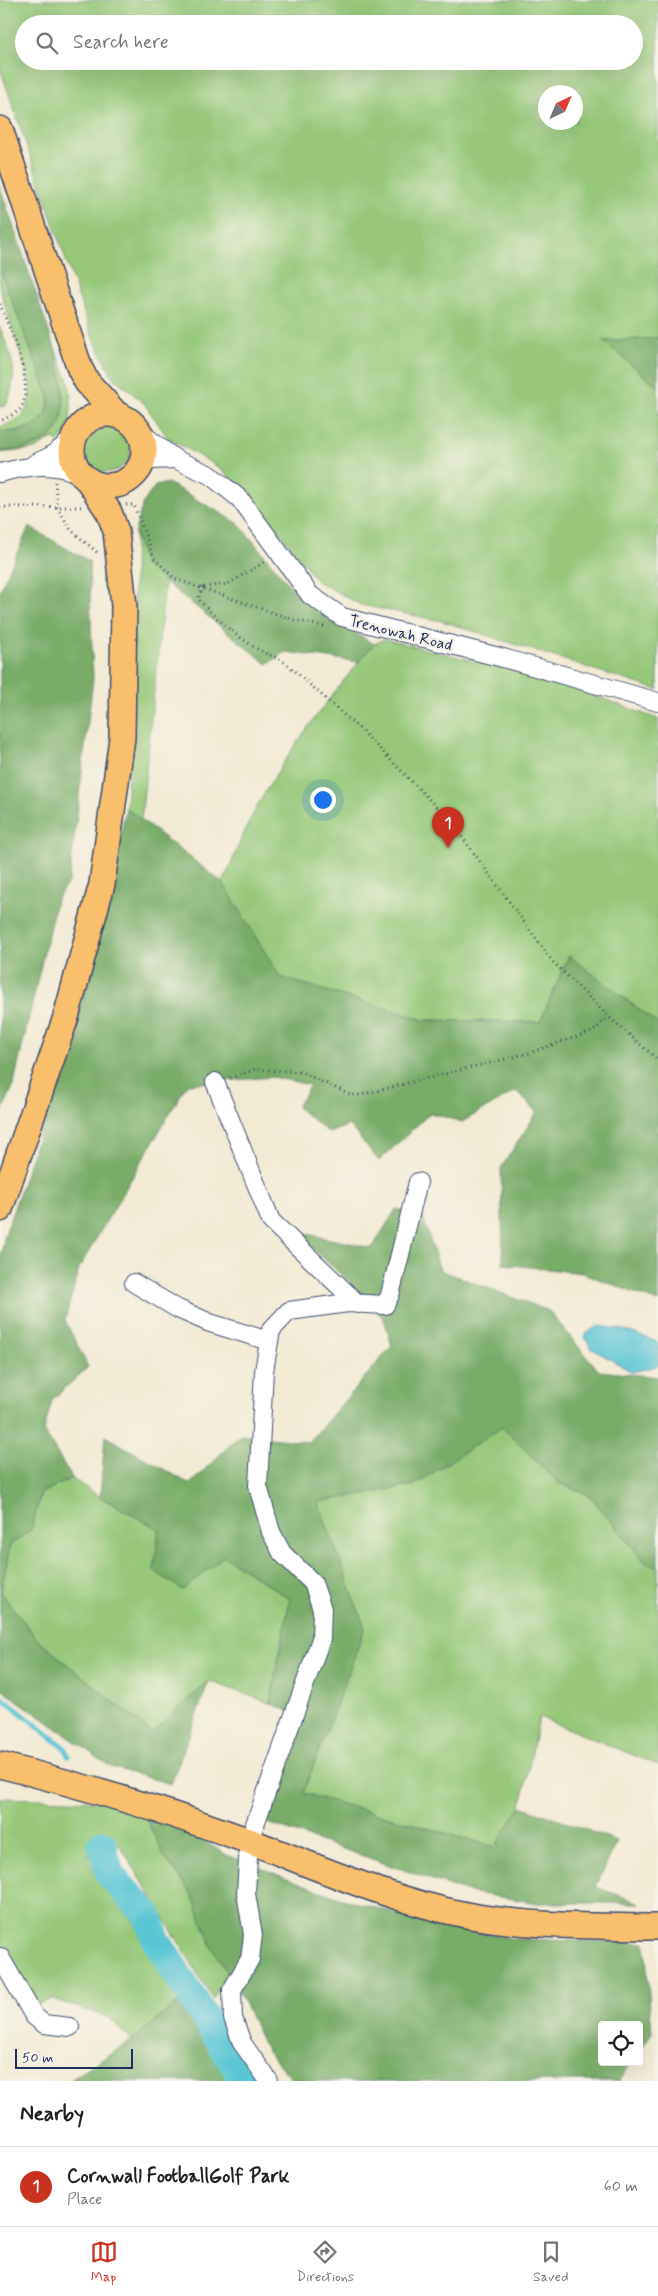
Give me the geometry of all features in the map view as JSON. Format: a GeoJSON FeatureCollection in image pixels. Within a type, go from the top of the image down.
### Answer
{"type":"FeatureCollection","features":[{"type":"Feature","properties":{"kind":"highway"},"geometry":{"type":"LineString","coordinates":[[0,129],[80,369],[88,382],[116,414],[133,423],[141,433],[144,445],[140,467],[114,506],[124,606],[122,738],[102,884],[66,1017],[0,1209]]}},
{"type":"Feature","properties":{"kind":"highway"},"geometry":{"type":"LineString","coordinates":[[80,369],[81,388],[73,458],[85,478],[114,506]]}},
{"type":"Feature","properties":{"kind":"highway"},"geometry":{"type":"LineString","coordinates":[[75,435],[90,418],[103,414],[116,414]]}},
{"type":"Feature","properties":{"kind":"highway"},"geometry":{"type":"LineString","coordinates":[[85,478],[102,486],[116,486],[129,480],[140,467]]}},
{"type":"Feature","properties":{"kind":"highway"},"geometry":{"type":"LineString","coordinates":[[0,1765],[138,1802],[249,1841],[360,1884],[414,1902],[465,1915],[560,1926],[658,1927]]}},
{"type":"Feature","properties":{"kind":"highway"},"geometry":{"type":"LineString","coordinates":[[0,1778],[54,1778]]}},
{"type":"Feature","properties":{"kind":"street","name":"Trenowah Road"},"geometry":{"type":"LineString","coordinates":[[141,433],[175,459],[210,475],[240,499],[310,595],[342,617],[503,658],[658,702]]}},
{"type":"Feature","properties":{"kind":"street"},"geometry":{"type":"LineString","coordinates":[[31,466],[51,456],[75,435]]}},
{"type":"Feature","properties":{"kind":"street","name":"Trenowah Road"},"geometry":{"type":"LineString","coordinates":[[140,467],[151,460],[175,459]]}},
{"type":"Feature","properties":{"kind":"street"},"geometry":{"type":"LineString","coordinates":[[0,473],[31,466],[55,466],[67,468],[85,478]]}},
{"type":"Feature","properties":{"kind":"street"},"geometry":{"type":"LineString","coordinates":[[215,1082],[271,1221],[358,1304]]}},
{"type":"Feature","properties":{"kind":"street"},"geometry":{"type":"LineString","coordinates":[[269,2081],[242,2043],[234,2018],[232,1990],[250,1959],[253,1935],[246,1893],[249,1841],[321,1639],[322,1608],[313,1583],[282,1553],[271,1532],[258,1486],[264,1371],[271,1330],[290,1311],[312,1307],[358,1304],[385,1305],[390,1295],[418,1182]]}},
{"type":"Feature","properties":{"kind":"street"},"geometry":{"type":"LineString","coordinates":[[134,1284],[178,1309],[210,1323],[269,1341]]}},
{"type":"Feature","properties":{"kind":"street"},"geometry":{"type":"LineString","coordinates":[[0,1957],[34,2016],[44,2024],[70,2027]]}},
{"type":"Feature","properties":{"kind":"path"},"geometry":{"type":"LineString","coordinates":[[0,304],[21,362],[26,394],[19,410],[0,421]]}},
{"type":"Feature","properties":{"kind":"path"},"geometry":{"type":"LineString","coordinates":[[55,466],[57,507],[71,530],[102,556]]}},
{"type":"Feature","properties":{"kind":"path"},"geometry":{"type":"LineString","coordinates":[[0,507],[134,505],[154,558],[175,579],[203,587],[294,620],[326,627],[355,620]]}},
{"type":"Feature","properties":{"kind":"path"},"geometry":{"type":"LineString","coordinates":[[203,587],[228,584],[279,554]]}},
{"type":"Feature","properties":{"kind":"path"},"geometry":{"type":"LineString","coordinates":[[203,587],[198,599],[208,611],[261,651],[280,659],[288,665],[363,732],[427,797],[460,834],[553,962],[608,1016],[658,1060]]}},
{"type":"Feature","properties":{"kind":"path"},"geometry":{"type":"LineString","coordinates":[[215,1082],[256,1069],[278,1070],[312,1075],[346,1093],[360,1095],[529,1052],[594,1031],[608,1016]]}},
{"type":"Feature","properties":{"kind":"green space"},"geometry":{"type":"Polygon","coordinates":[[[0,0],[658,0],[658,338],[604,341],[658,387],[658,690],[442,621],[361,605],[317,581],[251,495],[215,465],[168,438],[144,403],[112,376],[92,336],[0,68],[0,0]]]}},
{"type":"Feature","properties":{"kind":"green space"},"geometry":{"type":"Polygon","coordinates":[[[0,187],[55,351],[63,388],[63,412],[58,428],[47,439],[32,446],[0,451],[0,432],[26,429],[40,421],[48,407],[49,397],[0,270],[0,187]]]}},
{"type":"Feature","properties":{"kind":"green space"},"geometry":{"type":"Polygon","coordinates":[[[0,270],[49,397],[48,406],[41,420],[20,430],[3,432],[0,432],[0,427],[15,421],[27,407],[30,384],[0,289],[0,270]]]}},
{"type":"Feature","properties":{"kind":"green space"},"geometry":{"type":"Polygon","coordinates":[[[0,327],[11,357],[13,384],[6,406],[0,407],[0,327]]]}},
{"type":"Feature","properties":{"kind":"green space"},"geometry":{"type":"Polygon","coordinates":[[[658,338],[658,387],[603,341],[658,338]]]}},
{"type":"Feature","properties":{"kind":"green space"},"geometry":{"type":"Polygon","coordinates":[[[53,343],[65,374],[68,377],[71,412],[67,429],[57,442],[53,438],[35,449],[0,453],[0,451],[13,451],[63,415],[63,384],[53,343]]]}},
{"type":"Feature","properties":{"kind":"green space"},"geometry":{"type":"Polygon","coordinates":[[[107,424],[116,426],[124,431],[129,439],[131,448],[129,457],[124,465],[116,470],[107,472],[98,470],[90,465],[85,457],[83,448],[85,439],[90,431],[98,426],[107,424]]]}},
{"type":"Feature","properties":{"kind":"green space"},"geometry":{"type":"Polygon","coordinates":[[[168,483],[238,523],[304,603],[374,644],[358,662],[286,652],[267,664],[144,565],[135,531],[143,503],[155,486],[168,483]]]}},
{"type":"Feature","properties":{"kind":"green space"},"geometry":{"type":"Polygon","coordinates":[[[29,527],[89,561],[93,679],[69,881],[56,900],[13,1087],[0,1116],[0,590],[29,527]]]}},
{"type":"Feature","properties":{"kind":"green space"},"geometry":{"type":"Polygon","coordinates":[[[135,531],[144,565],[165,582],[141,820],[126,808],[131,728],[135,531]]]}},
{"type":"Feature","properties":{"kind":"green space"},"geometry":{"type":"Polygon","coordinates":[[[384,639],[549,679],[658,719],[658,1024],[569,956],[540,1022],[424,1020],[280,977],[223,883],[250,821],[280,767],[341,684],[374,644],[384,639]]]}},
{"type":"Feature","properties":{"kind":"green space"},"geometry":{"type":"Polygon","coordinates":[[[126,808],[223,883],[280,977],[424,1020],[540,1022],[569,956],[658,1024],[658,1302],[583,1273],[503,1264],[501,1168],[537,1112],[516,1091],[462,1122],[430,1113],[379,1161],[349,1125],[329,1133],[297,1107],[310,1085],[272,1077],[187,1084],[79,1268],[65,1320],[88,1367],[52,1400],[44,1431],[72,1478],[41,1493],[31,1530],[10,1545],[1,1593],[40,1642],[152,1733],[209,1681],[171,1784],[111,1767],[0,1688],[0,1261],[5,1235],[71,1040],[100,933],[126,808]]]}},
{"type":"Feature","properties":{"kind":"green space"},"geometry":{"type":"Polygon","coordinates":[[[396,1209],[422,1215],[440,1270],[549,1311],[599,1371],[658,1377],[658,1568],[647,1564],[589,1495],[558,1483],[502,1427],[414,1485],[318,1502],[365,1628],[303,1793],[495,1847],[521,1806],[617,1841],[596,1887],[640,1903],[538,1903],[468,1892],[267,1823],[282,1787],[302,1717],[270,1703],[290,1599],[224,1556],[183,1590],[154,1571],[159,1529],[100,1497],[105,1436],[190,1484],[240,1435],[309,1442],[392,1346],[384,1319],[356,1288],[293,1231],[372,1248],[396,1209]]]}},
{"type":"Feature","properties":{"kind":"green space"},"geometry":{"type":"Polygon","coordinates":[[[502,1427],[558,1483],[589,1495],[647,1564],[658,1568],[658,1765],[539,1717],[521,1806],[495,1847],[303,1793],[365,1628],[318,1502],[414,1485],[502,1427]]]}},
{"type":"Feature","properties":{"kind":"green space"},"geometry":{"type":"Polygon","coordinates":[[[72,1478],[100,1497],[159,1529],[154,1571],[224,1556],[290,1599],[270,1703],[209,1681],[152,1733],[40,1642],[1,1593],[10,1545],[31,1530],[41,1493],[72,1478]]]}},
{"type":"Feature","properties":{"kind":"green space"},"geometry":{"type":"Polygon","coordinates":[[[0,1798],[138,1802],[165,1858],[192,1894],[211,1945],[227,1970],[213,1999],[122,1848],[103,1832],[92,1838],[94,1850],[89,1856],[185,1997],[132,2040],[108,2017],[52,1999],[38,2005],[0,1946],[0,1798]]]}},
{"type":"Feature","properties":{"kind":"green space"},"geometry":{"type":"Polygon","coordinates":[[[138,1802],[227,1855],[339,1898],[445,1926],[515,1939],[645,1943],[652,2033],[643,2046],[643,2021],[598,2021],[598,2066],[629,2066],[619,2081],[294,2081],[266,2050],[242,1998],[211,1945],[192,1894],[164,1856],[138,1802]]]}},
{"type":"Feature","properties":{"kind":"green space"},"geometry":{"type":"Polygon","coordinates":[[[185,1997],[248,2081],[69,2081],[132,2040],[185,1997]]]}},
{"type":"Feature","properties":{"kind":"water"},"geometry":{"type":"Polygon","coordinates":[[[599,1326],[624,1330],[658,1342],[658,1366],[632,1372],[591,1348],[585,1337],[587,1332],[599,1326]]]}},
{"type":"Feature","properties":{"kind":"waterway"},"geometry":{"type":"LineString","coordinates":[[0,1696],[66,1749],[68,1756]]}},
{"type":"Feature","properties":{"kind":"waterway"},"geometry":{"type":"LineString","coordinates":[[102,1844],[110,1875],[147,1914],[156,1940],[238,2071],[248,2081]]}},
{"type":"Feature","properties":{"kind":"place","name":"Cornwall FootballGolf Park"},"geometry":{"type":"Point","coordinates":[448,848]}}]}
